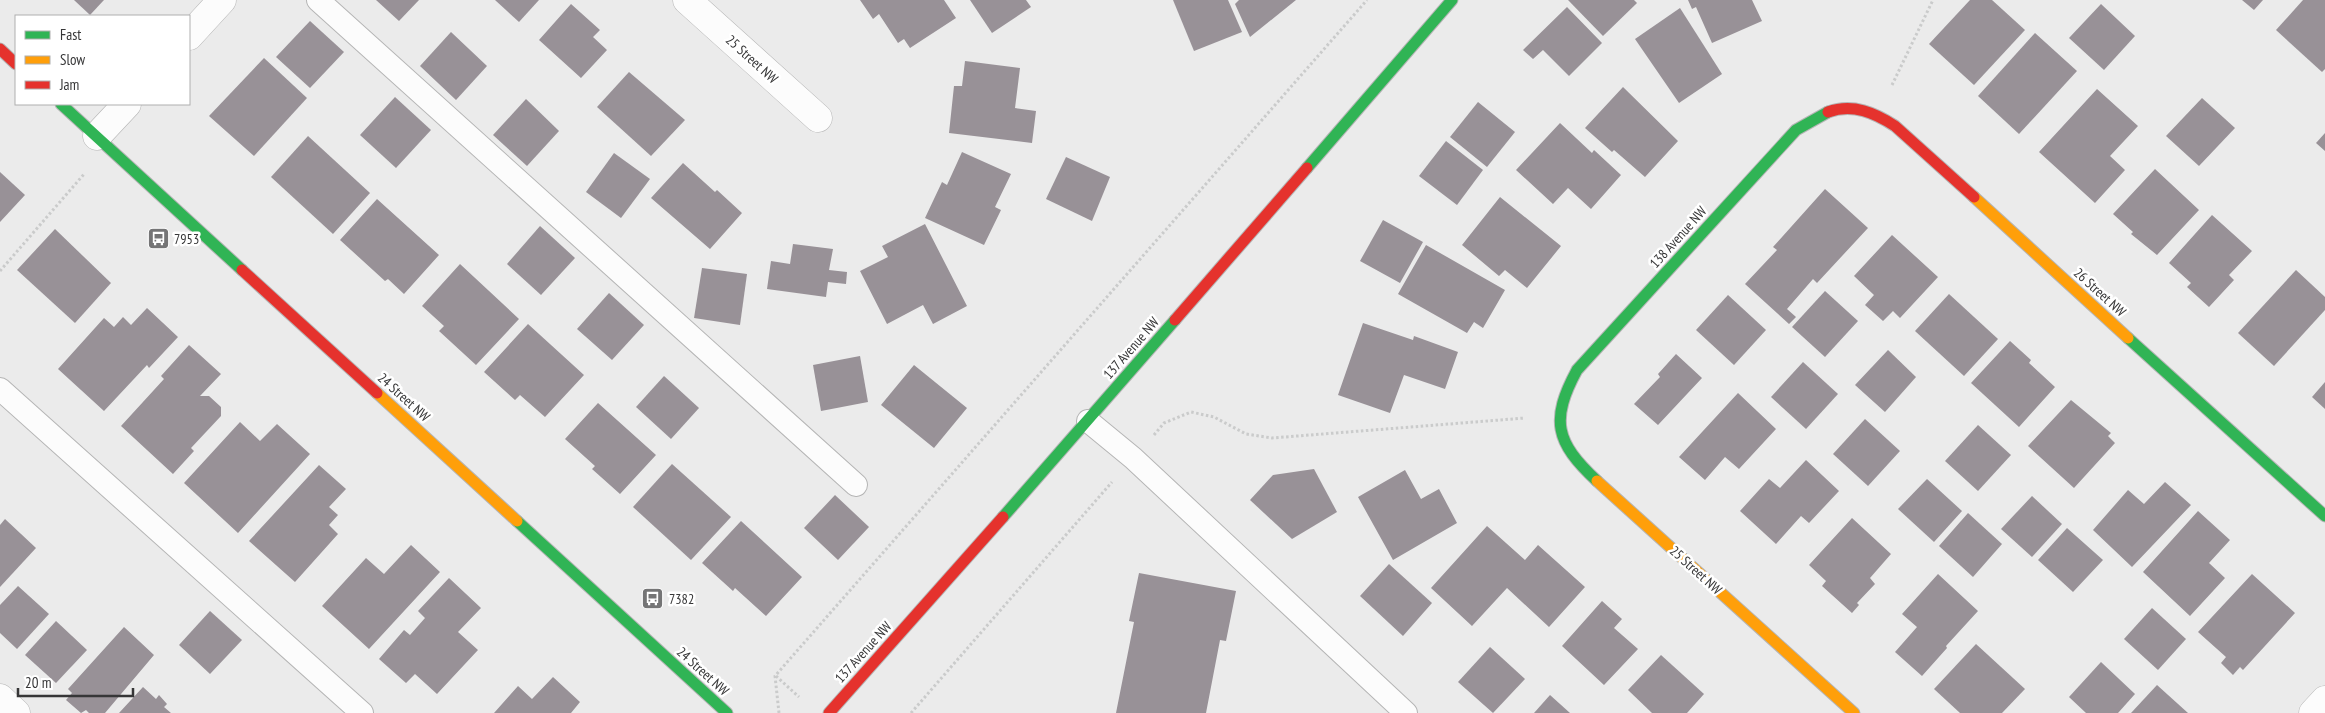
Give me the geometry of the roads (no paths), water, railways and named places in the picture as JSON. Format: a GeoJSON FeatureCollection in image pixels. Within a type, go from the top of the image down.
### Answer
{"type":"FeatureCollection","features":[{"type":"Feature","properties":{"kind":"street"},"geometry":{"type":"LineString","coordinates":[[190,35],[222,0]]}},
{"type":"Feature","properties":{"kind":"street","name":"25 Street NW"},"geometry":{"type":"LineString","coordinates":[[687,0],[818,118]]}},
{"type":"Feature","properties":{"kind":"street","name":"137 Avenue NW"},"geometry":{"type":"LineString","coordinates":[[829,713],[1088,421],[1452,0]]}},
{"type":"Feature","properties":{"kind":"street"},"geometry":{"type":"LineString","coordinates":[[0,49],[15,63]]}},
{"type":"Feature","properties":{"kind":"street","name":"24 Street NW"},"geometry":{"type":"LineString","coordinates":[[61,105],[727,713]]}},
{"type":"Feature","properties":{"kind":"street"},"geometry":{"type":"LineString","coordinates":[[97,136],[126,105]]}},
{"type":"Feature","properties":{"kind":"street","name":"26 Street NW"},"geometry":{"type":"LineString","coordinates":[[1846,107],[1878,114],[1895,126],[2325,516]]}},
{"type":"Feature","properties":{"kind":"street","name":"138 Avenue NW"},"geometry":{"type":"LineString","coordinates":[[1558,415],[1565,391],[1577,370],[1796,130],[1813,117],[1830,110],[1846,107]]}},
{"type":"Feature","properties":{"kind":"street","name":"25 Street NW"},"geometry":{"type":"LineString","coordinates":[[1558,415],[1562,436],[1571,453],[1588,472],[1854,713]]}},
{"type":"Feature","properties":{"kind":"street"},"geometry":{"type":"LineString","coordinates":[[0,698],[16,713]]}},
{"type":"Feature","properties":{"kind":"street"},"geometry":{"type":"LineString","coordinates":[[2313,713],[2325,700]]}},
{"type":"Feature","properties":{"kind":"lane"},"geometry":{"type":"LineString","coordinates":[[318,0],[856,485]]}},
{"type":"Feature","properties":{"kind":"lane"},"geometry":{"type":"LineString","coordinates":[[0,389],[362,713]]}},
{"type":"Feature","properties":{"kind":"lane"},"geometry":{"type":"LineString","coordinates":[[1088,421],[1133,458],[1406,713]]}},
{"type":"Feature","properties":{"kind":"place","name":"7953"},"geometry":{"type":"Point","coordinates":[158,239]}},
{"type":"Feature","properties":{"kind":"place","name":"7382"},"geometry":{"type":"Point","coordinates":[653,599]}}]}
